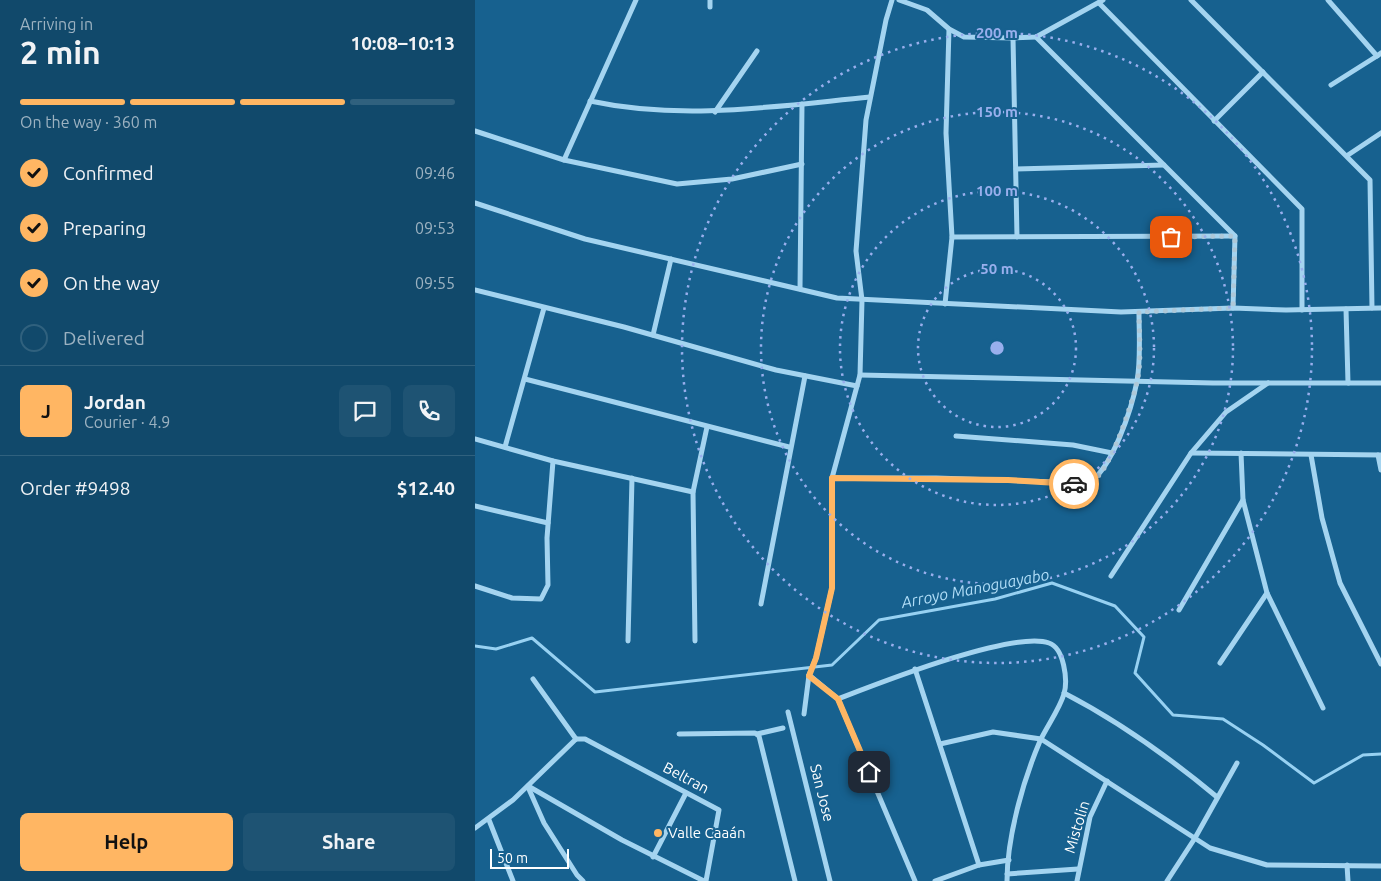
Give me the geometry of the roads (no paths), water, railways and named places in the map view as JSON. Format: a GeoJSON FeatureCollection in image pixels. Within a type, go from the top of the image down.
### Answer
{"type":"FeatureCollection","features":[{"type":"Feature","properties":{"kind":"street"},"geometry":{"type":"LineString","coordinates":[[564,160],[636,0]]}},
{"type":"Feature","properties":{"kind":"street"},"geometry":{"type":"LineString","coordinates":[[710,0],[710,7]]}},
{"type":"Feature","properties":{"kind":"street"},"geometry":{"type":"LineString","coordinates":[[804,714],[809,676],[816,658],[832,588],[832,478],[860,375],[862,300],[856,251],[866,120],[892,0]]}},
{"type":"Feature","properties":{"kind":"street"},"geometry":{"type":"LineString","coordinates":[[899,0],[927,10],[949,29],[964,37],[1013,38],[1036,37],[1101,2],[1214,121],[1302,209],[1302,310]]}},
{"type":"Feature","properties":{"kind":"street"},"geometry":{"type":"LineString","coordinates":[[1191,0],[1348,155],[1370,180],[1372,308]]}},
{"type":"Feature","properties":{"kind":"street"},"geometry":{"type":"LineString","coordinates":[[1328,0],[1379,54],[1331,85]]}},
{"type":"Feature","properties":{"kind":"street"},"geometry":{"type":"LineString","coordinates":[[945,304],[952,237],[947,133],[949,29]]}},
{"type":"Feature","properties":{"kind":"street"},"geometry":{"type":"LineString","coordinates":[[1036,37],[1235,236],[1233,308]]}},
{"type":"Feature","properties":{"kind":"street"},"geometry":{"type":"LineString","coordinates":[[1013,38],[1017,237]]}},
{"type":"Feature","properties":{"kind":"street"},"geometry":{"type":"LineString","coordinates":[[715,112],[757,51]]}},
{"type":"Feature","properties":{"kind":"street"},"geometry":{"type":"LineString","coordinates":[[1214,121],[1263,72]]}},
{"type":"Feature","properties":{"kind":"street"},"geometry":{"type":"LineString","coordinates":[[590,101],[620,108],[699,113],[870,97]]}},
{"type":"Feature","properties":{"kind":"street"},"geometry":{"type":"LineString","coordinates":[[800,289],[802,104]]}},
{"type":"Feature","properties":{"kind":"street"},"geometry":{"type":"LineString","coordinates":[[475,131],[564,160],[677,184],[731,179],[802,164]]}},
{"type":"Feature","properties":{"kind":"street"},"geometry":{"type":"LineString","coordinates":[[1348,155],[1381,133]]}},
{"type":"Feature","properties":{"kind":"street"},"geometry":{"type":"LineString","coordinates":[[1016,169],[1164,165]]}},
{"type":"Feature","properties":{"kind":"street"},"geometry":{"type":"LineString","coordinates":[[475,203],[585,239],[800,289],[862,300],[1139,312],[1233,308],[1302,310],[1381,308]]}},
{"type":"Feature","properties":{"kind":"street"},"geometry":{"type":"LineString","coordinates":[[952,237],[1235,236]]}},
{"type":"Feature","properties":{"kind":"street"},"geometry":{"type":"LineString","coordinates":[[653,335],[671,260]]}},
{"type":"Feature","properties":{"kind":"street"},"geometry":{"type":"LineString","coordinates":[[475,290],[653,335],[776,370],[857,386]]}},
{"type":"Feature","properties":{"kind":"street"},"geometry":{"type":"LineString","coordinates":[[505,447],[544,308]]}},
{"type":"Feature","properties":{"kind":"street"},"geometry":{"type":"LineString","coordinates":[[1346,309],[1348,383]]}},
{"type":"Feature","properties":{"kind":"street"},"geometry":{"type":"LineString","coordinates":[[832,478],[1088,483],[1096,478],[1112,453],[1137,381],[1139,312]]}},
{"type":"Feature","properties":{"kind":"street"},"geometry":{"type":"LineString","coordinates":[[860,375],[1137,381],[1381,383]]}},
{"type":"Feature","properties":{"kind":"street"},"geometry":{"type":"LineString","coordinates":[[761,604],[789,447],[805,376]]}},
{"type":"Feature","properties":{"kind":"street"},"geometry":{"type":"LineString","coordinates":[[525,380],[789,447]]}},
{"type":"Feature","properties":{"kind":"street"},"geometry":{"type":"LineString","coordinates":[[1111,576],[1191,453],[1226,412],[1268,383]]}},
{"type":"Feature","properties":{"kind":"street"},"geometry":{"type":"LineString","coordinates":[[695,641],[693,492],[707,427]]}},
{"type":"Feature","properties":{"kind":"street"},"geometry":{"type":"LineString","coordinates":[[956,436],[1073,445],[1112,453]]}},
{"type":"Feature","properties":{"kind":"street"},"geometry":{"type":"LineString","coordinates":[[475,439],[553,461],[693,492]]}},
{"type":"Feature","properties":{"kind":"street"},"geometry":{"type":"LineString","coordinates":[[1191,453],[1379,455],[1381,470]]}},
{"type":"Feature","properties":{"kind":"street"},"geometry":{"type":"LineString","coordinates":[[1241,453],[1243,500],[1267,593],[1323,708]]}},
{"type":"Feature","properties":{"kind":"street"},"geometry":{"type":"LineString","coordinates":[[1311,455],[1322,518],[1341,583],[1381,664]]}},
{"type":"Feature","properties":{"kind":"street"},"geometry":{"type":"LineString","coordinates":[[475,586],[512,598],[541,599],[548,585],[548,523],[553,461]]}},
{"type":"Feature","properties":{"kind":"street"},"geometry":{"type":"LineString","coordinates":[[628,641],[632,478]]}},
{"type":"Feature","properties":{"kind":"street"},"geometry":{"type":"LineString","coordinates":[[1179,610],[1243,500]]}},
{"type":"Feature","properties":{"kind":"street"},"geometry":{"type":"LineString","coordinates":[[475,506],[548,523]]}},
{"type":"Feature","properties":{"kind":"street"},"geometry":{"type":"LineString","coordinates":[[1220,663],[1267,593]]}},
{"type":"Feature","properties":{"kind":"street"},"geometry":{"type":"LineString","coordinates":[[838,699],[915,669],[1009,644],[1035,641],[1049,643],[1058,649],[1062,658],[1064,693],[1041,739],[1024,781],[1009,860],[1007,881]]}},
{"type":"Feature","properties":{"kind":"street"},"geometry":{"type":"LineString","coordinates":[[915,669],[979,865]]}},
{"type":"Feature","properties":{"kind":"street"},"geometry":{"type":"LineString","coordinates":[[809,676],[838,699],[915,881]]}},
{"type":"Feature","properties":{"kind":"street"},"geometry":{"type":"LineString","coordinates":[[475,828],[489,820],[528,786],[576,738],[533,679]]}},
{"type":"Feature","properties":{"kind":"street"},"geometry":{"type":"LineString","coordinates":[[1064,693],[1114,720],[1170,758],[1217,797]]}},
{"type":"Feature","properties":{"kind":"street","name":"San Jose"},"geometry":{"type":"LineString","coordinates":[[788,712],[830,881]]}},
{"type":"Feature","properties":{"kind":"street"},"geometry":{"type":"LineString","coordinates":[[679,734],[758,735],[783,728]]}},
{"type":"Feature","properties":{"kind":"street"},"geometry":{"type":"LineString","coordinates":[[940,744],[993,732],[1041,739],[1210,848],[1267,865],[1381,866]]}},
{"type":"Feature","properties":{"kind":"street"},"geometry":{"type":"LineString","coordinates":[[758,735],[795,881]]}},
{"type":"Feature","properties":{"kind":"street","name":"Beltran"},"geometry":{"type":"LineString","coordinates":[[576,738],[585,738],[715,808],[720,814],[705,881]]}},
{"type":"Feature","properties":{"kind":"street"},"geometry":{"type":"LineString","coordinates":[[1167,881],[1195,838],[1237,763]]}},
{"type":"Feature","properties":{"kind":"street","name":"Mistolin"},"geometry":{"type":"LineString","coordinates":[[1077,881],[1090,817],[1107,781]]}},
{"type":"Feature","properties":{"kind":"street"},"geometry":{"type":"LineString","coordinates":[[528,786],[653,857],[705,881]]}},
{"type":"Feature","properties":{"kind":"street"},"geometry":{"type":"LineString","coordinates":[[528,786],[544,823],[577,875],[583,881]]}},
{"type":"Feature","properties":{"kind":"street"},"geometry":{"type":"LineString","coordinates":[[653,857],[686,793]]}},
{"type":"Feature","properties":{"kind":"street"},"geometry":{"type":"LineString","coordinates":[[489,820],[513,881]]}},
{"type":"Feature","properties":{"kind":"street"},"geometry":{"type":"LineString","coordinates":[[935,881],[979,865],[1009,860]]}},
{"type":"Feature","properties":{"kind":"street"},"geometry":{"type":"LineString","coordinates":[[1347,865],[1348,881]]}},
{"type":"Feature","properties":{"kind":"street"},"geometry":{"type":"LineString","coordinates":[[1007,874],[1078,869]]}},
{"type":"Feature","properties":{"kind":"waterway","name":"Arroyo Manoguayabo"},"geometry":{"type":"LineString","coordinates":[[475,646],[496,649],[532,638],[595,692],[832,665],[879,620],[995,599],[1052,583],[1115,606],[1144,637],[1135,673],[1173,715],[1223,719],[1263,745],[1314,783],[1363,755],[1381,754]]}},
{"type":"Feature","properties":{"kind":"place","name":"Valle Caaán"},"geometry":{"type":"Point","coordinates":[658,833]}}]}
